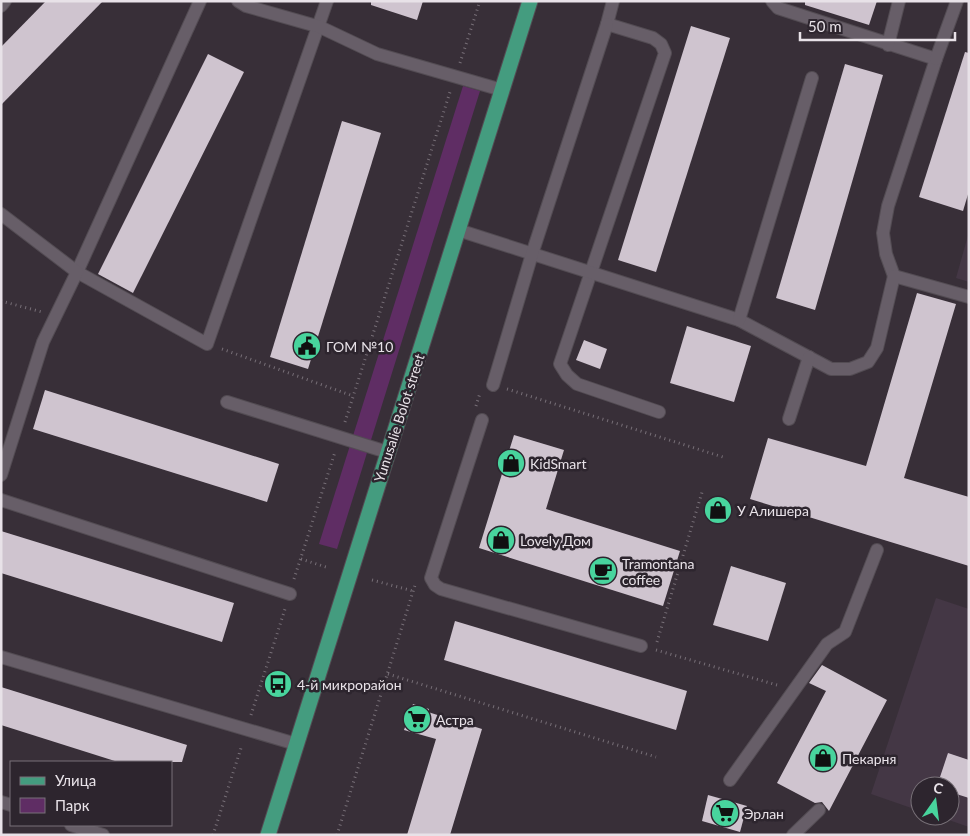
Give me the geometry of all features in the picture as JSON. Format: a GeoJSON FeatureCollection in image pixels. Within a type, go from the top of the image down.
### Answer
{"type":"FeatureCollection","features":[{"type":"Feature","properties":{"kind":"main road","name":"Yunusalie Bolot street"},"geometry":{"type":"LineString","coordinates":[[268,835],[530,1]]}},
{"type":"Feature","properties":{"kind":"lane"},"geometry":{"type":"LineString","coordinates":[[1,6],[5,1]]}},
{"type":"Feature","properties":{"kind":"lane"},"geometry":{"type":"LineString","coordinates":[[1,475],[43,342],[77,272],[200,1]]}},
{"type":"Feature","properties":{"kind":"lane"},"geometry":{"type":"LineString","coordinates":[[238,1],[246,6],[320,27],[378,54],[502,90]]}},
{"type":"Feature","properties":{"kind":"lane"},"geometry":{"type":"LineString","coordinates":[[1,214],[77,272],[207,344],[328,1]]}},
{"type":"Feature","properties":{"kind":"lane"},"geometry":{"type":"LineString","coordinates":[[492,385],[532,254],[614,1]]}},
{"type":"Feature","properties":{"kind":"lane"},"geometry":{"type":"LineString","coordinates":[[772,1],[778,8],[936,59]]}},
{"type":"Feature","properties":{"kind":"lane"},"geometry":{"type":"LineString","coordinates":[[888,45],[899,1]]}},
{"type":"Feature","properties":{"kind":"lane"},"geometry":{"type":"LineString","coordinates":[[458,230],[739,320],[831,369],[850,368],[868,362],[877,348],[894,276],[886,254],[883,233],[888,206],[956,1]]}},
{"type":"Feature","properties":{"kind":"lane"},"geometry":{"type":"LineString","coordinates":[[606,24],[653,38],[661,44],[664,54],[560,364],[567,375],[577,384],[659,412]]}},
{"type":"Feature","properties":{"kind":"lane"},"geometry":{"type":"LineString","coordinates":[[739,320],[812,78]]}},
{"type":"Feature","properties":{"kind":"lane"},"geometry":{"type":"LineString","coordinates":[[894,276],[969,297]]}},
{"type":"Feature","properties":{"kind":"lane"},"geometry":{"type":"LineString","coordinates":[[789,419],[809,357]]}},
{"type":"Feature","properties":{"kind":"lane"},"geometry":{"type":"LineString","coordinates":[[227,402],[387,452]]}},
{"type":"Feature","properties":{"kind":"lane"},"geometry":{"type":"LineString","coordinates":[[482,420],[431,578],[435,585],[441,589],[641,646]]}},
{"type":"Feature","properties":{"kind":"lane"},"geometry":{"type":"LineString","coordinates":[[1,500],[290,594]]}},
{"type":"Feature","properties":{"kind":"lane"},"geometry":{"type":"LineString","coordinates":[[730,780],[827,644],[846,632],[877,550]]}},
{"type":"Feature","properties":{"kind":"lane"},"geometry":{"type":"LineString","coordinates":[[1,657],[296,744]]}},
{"type":"Feature","properties":{"kind":"lane"},"geometry":{"type":"LineString","coordinates":[[793,835],[819,810]]}},
{"type":"Feature","properties":{"kind":"lane"},"geometry":{"type":"LineString","coordinates":[[74,826],[102,835]]}},
{"type":"Feature","properties":{"kind":"path"},"geometry":{"type":"LineString","coordinates":[[212,835],[480,1]]}},
{"type":"Feature","properties":{"kind":"path"},"geometry":{"type":"LineString","coordinates":[[1,301],[55,316]]}},
{"type":"Feature","properties":{"kind":"path"},"geometry":{"type":"LineString","coordinates":[[207,344],[353,396]]}},
{"type":"Feature","properties":{"kind":"path"},"geometry":{"type":"LineString","coordinates":[[492,385],[723,456]]}},
{"type":"Feature","properties":{"kind":"path"},"geometry":{"type":"LineString","coordinates":[[655,650],[702,489]]}},
{"type":"Feature","properties":{"kind":"path"},"geometry":{"type":"LineString","coordinates":[[301,559],[329,568]]}},
{"type":"Feature","properties":{"kind":"path"},"geometry":{"type":"LineString","coordinates":[[372,580],[413,591]]}},
{"type":"Feature","properties":{"kind":"path"},"geometry":{"type":"LineString","coordinates":[[641,646],[794,690]]}},
{"type":"Feature","properties":{"kind":"path"},"geometry":{"type":"LineString","coordinates":[[388,674],[656,757]]}},
{"type":"Feature","properties":{"kind":"shaded area"},"geometry":{"type":"Polygon","coordinates":[[[969,232],[969,282],[956,278],[969,232]]]}},
{"type":"Feature","properties":{"kind":"shaded area"},"geometry":{"type":"Polygon","coordinates":[[[936,598],[969,609],[969,827],[960,824],[960,776],[910,776],[910,808],[871,794],[936,598]]]}},
{"type":"Feature","properties":{"kind":"green space"},"geometry":{"type":"Polygon","coordinates":[[[463,86],[480,91],[337,549],[319,544],[463,86]]]}},
{"type":"Feature","properties":{"kind":"building"},"geometry":{"type":"Polygon","coordinates":[[[46,1],[103,1],[1,105],[1,47],[46,1]]]}},
{"type":"Feature","properties":{"kind":"building"},"geometry":{"type":"Polygon","coordinates":[[[371,1],[423,1],[417,20],[371,5],[371,1]]]}},
{"type":"Feature","properties":{"kind":"building"},"geometry":{"type":"Polygon","coordinates":[[[805,1],[877,1],[869,25],[805,5],[805,1]]]}},
{"type":"Feature","properties":{"kind":"building"},"geometry":{"type":"Polygon","coordinates":[[[691,26],[730,38],[656,272],[618,260],[691,26]]]}},
{"type":"Feature","properties":{"kind":"building"},"geometry":{"type":"Polygon","coordinates":[[[965,52],[969,53],[969,191],[963,211],[919,197],[965,52]]]}},
{"type":"Feature","properties":{"kind":"building"},"geometry":{"type":"Polygon","coordinates":[[[208,54],[244,72],[133,293],[98,274],[208,54]]]}},
{"type":"Feature","properties":{"kind":"building"},"geometry":{"type":"Polygon","coordinates":[[[845,64],[883,75],[815,310],[776,298],[845,64]]]}},
{"type":"Feature","properties":{"kind":"building"},"geometry":{"type":"Polygon","coordinates":[[[342,121],[381,133],[308,369],[270,357],[342,121]]]}},
{"type":"Feature","properties":{"kind":"building"},"geometry":{"type":"Polygon","coordinates":[[[917,293],[956,304],[904,478],[969,497],[969,566],[750,499],[768,438],[866,466],[917,293]]]}},
{"type":"Feature","properties":{"kind":"building"},"geometry":{"type":"Polygon","coordinates":[[[687,326],[751,346],[734,402],[670,383],[687,326]]]}},
{"type":"Feature","properties":{"kind":"building"},"geometry":{"type":"Polygon","coordinates":[[[584,340],[607,349],[600,369],[576,360],[584,340]]]}},
{"type":"Feature","properties":{"kind":"building"},"geometry":{"type":"Polygon","coordinates":[[[45,390],[279,464],[267,502],[33,429],[45,390]]]}},
{"type":"Feature","properties":{"kind":"building"},"geometry":{"type":"Polygon","coordinates":[[[514,435],[564,450],[546,509],[680,551],[663,606],[479,548],[514,435]]]}},
{"type":"Feature","properties":{"kind":"building"},"geometry":{"type":"Polygon","coordinates":[[[1,531],[234,603],[222,642],[1,573],[1,531]]]}},
{"type":"Feature","properties":{"kind":"building"},"geometry":{"type":"Polygon","coordinates":[[[731,566],[786,583],[768,641],[713,625],[731,566]]]}},
{"type":"Feature","properties":{"kind":"building"},"geometry":{"type":"Polygon","coordinates":[[[455,621],[687,691],[676,730],[444,660],[455,621]]]}},
{"type":"Feature","properties":{"kind":"building","name":"Пекарня"},"geometry":{"type":"Polygon","coordinates":[[[822,665],[887,700],[829,811],[822,802],[815,803],[777,783],[826,691],[809,683],[822,665]]]}},
{"type":"Feature","properties":{"kind":"building"},"geometry":{"type":"Polygon","coordinates":[[[1,687],[187,745],[182,762],[115,761],[1,725],[1,687]]]}},
{"type":"Feature","properties":{"kind":"building"},"geometry":{"type":"Polygon","coordinates":[[[413,704],[429,709],[428,712],[482,729],[450,835],[407,835],[436,739],[404,730],[413,704]]]}},
{"type":"Feature","properties":{"kind":"building"},"geometry":{"type":"Polygon","coordinates":[[[948,753],[969,760],[969,798],[960,795],[960,776],[940,776],[948,753]]]}},
{"type":"Feature","properties":{"kind":"building","name":"Эрлан"},"geometry":{"type":"Polygon","coordinates":[[[708,795],[747,806],[740,832],[702,821],[708,795]]]}},
{"type":"Feature","properties":{"kind":"place","name":"ГОМ №10"},"geometry":{"type":"Point","coordinates":[307,346]}},
{"type":"Feature","properties":{"kind":"place","name":"KidSmart"},"geometry":{"type":"Point","coordinates":[511,463]}},
{"type":"Feature","properties":{"kind":"place","name":"У Алишера"},"geometry":{"type":"Point","coordinates":[718,510]}},
{"type":"Feature","properties":{"kind":"place","name":"Lovely Дом"},"geometry":{"type":"Point","coordinates":[501,540]}},
{"type":"Feature","properties":{"kind":"place","name":"Tramontana coffee"},"geometry":{"type":"Point","coordinates":[603,571]}},
{"type":"Feature","properties":{"kind":"place","name":"4-й микрорайон"},"geometry":{"type":"Point","coordinates":[278,684]}},
{"type":"Feature","properties":{"kind":"place","name":"Астра"},"geometry":{"type":"Point","coordinates":[417,719]}},
{"type":"Feature","properties":{"kind":"place","name":"Пекарня"},"geometry":{"type":"Point","coordinates":[823,758]}},
{"type":"Feature","properties":{"kind":"place","name":"Эрлан"},"geometry":{"type":"Point","coordinates":[725,813]}}]}
